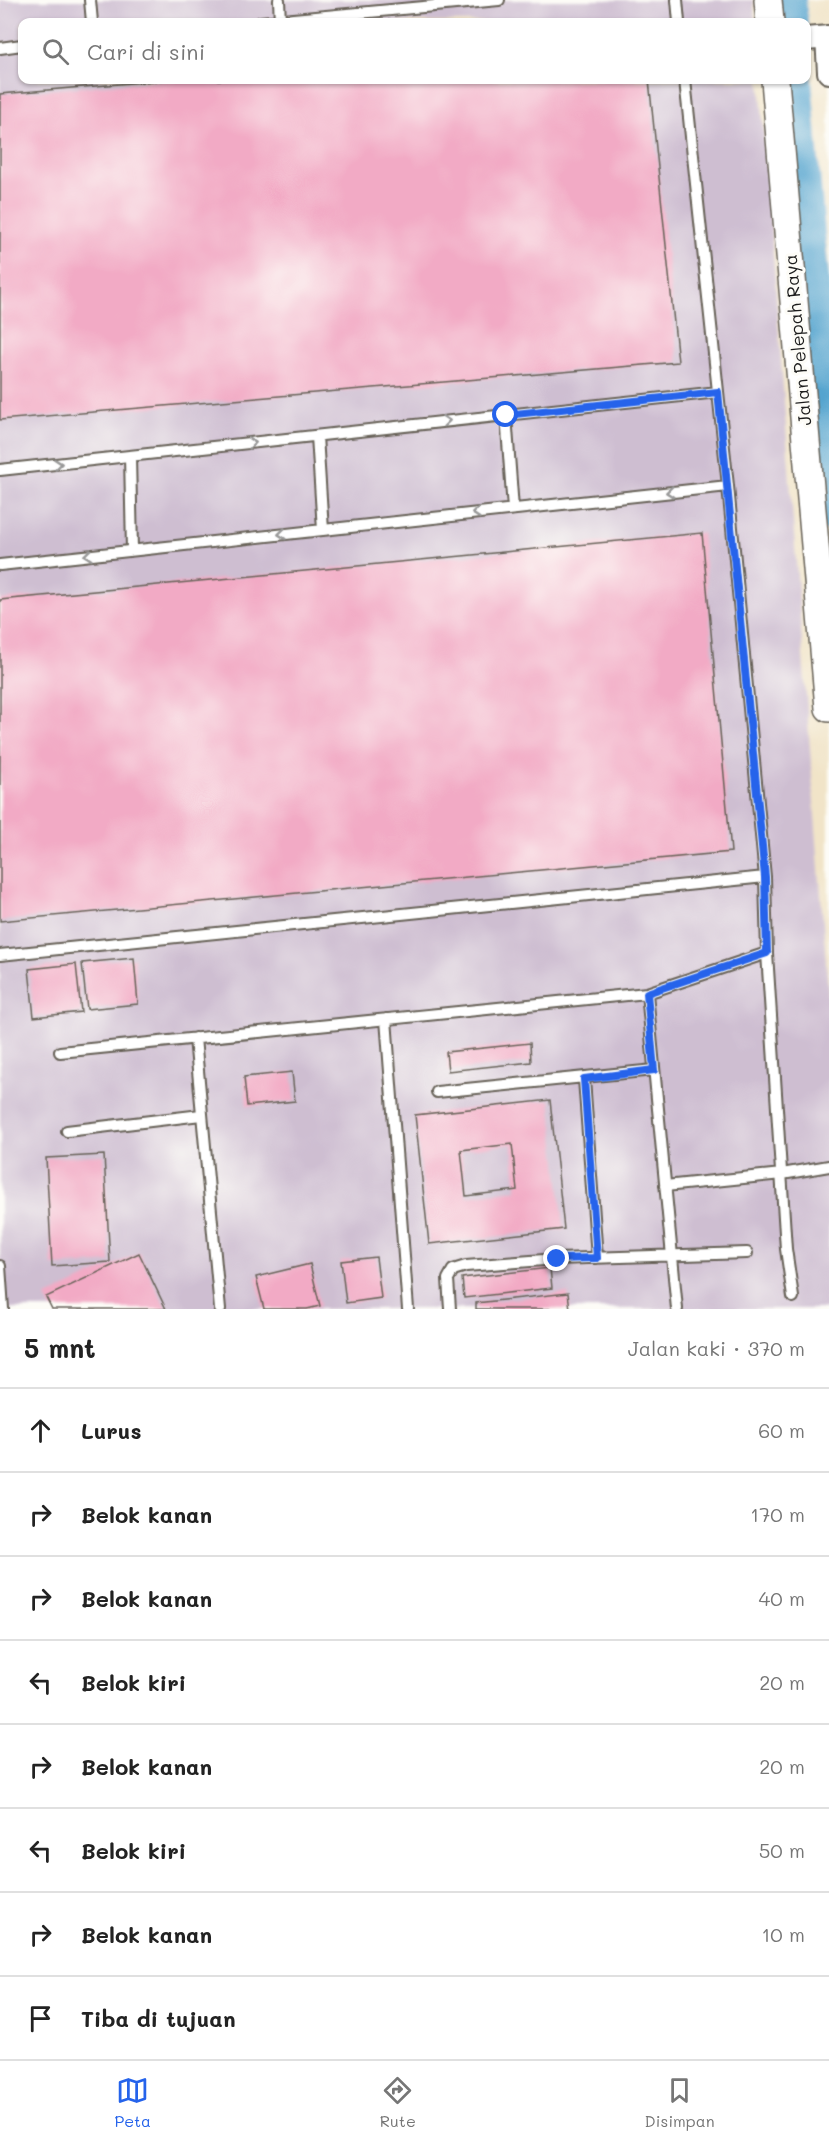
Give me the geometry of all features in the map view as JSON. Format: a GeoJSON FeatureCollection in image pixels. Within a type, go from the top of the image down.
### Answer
{"type":"FeatureCollection","features":[{"type":"Feature","properties":{"kind":"street"},"geometry":{"type":"LineString","coordinates":[[768,0],[770,18]]}},
{"type":"Feature","properties":{"kind":"street"},"geometry":{"type":"LineString","coordinates":[[819,38],[829,72]]}},
{"type":"Feature","properties":{"kind":"street","name":"Jalan Pelepah Raya"},"geometry":{"type":"LineString","coordinates":[[775,84],[829,708]]}},
{"type":"Feature","properties":{"kind":"lane"},"geometry":{"type":"LineString","coordinates":[[90,0],[92,18]]}},
{"type":"Feature","properties":{"kind":"lane"},"geometry":{"type":"LineString","coordinates":[[279,0],[280,18]]}},
{"type":"Feature","properties":{"kind":"lane"},"geometry":{"type":"LineString","coordinates":[[311,18],[499,0]]}},
{"type":"Feature","properties":{"kind":"lane"},"geometry":{"type":"LineString","coordinates":[[677,0],[679,18]]}},
{"type":"Feature","properties":{"kind":"lane"},"geometry":{"type":"LineString","coordinates":[[0,48],[18,46]]}},
{"type":"Feature","properties":{"kind":"lane"},"geometry":{"type":"LineString","coordinates":[[685,84],[728,486],[765,877],[767,953],[786,1249],[793,1297]]}},
{"type":"Feature","properties":{"kind":"lane"},"geometry":{"type":"LineString","coordinates":[[0,470],[718,392]]}},
{"type":"Feature","properties":{"kind":"lane"},"geometry":{"type":"LineString","coordinates":[[506,415],[513,509]]}},
{"type":"Feature","properties":{"kind":"lane"},"geometry":{"type":"LineString","coordinates":[[316,436],[323,530]]}},
{"type":"Feature","properties":{"kind":"lane"},"geometry":{"type":"LineString","coordinates":[[130,456],[132,550]]}},
{"type":"Feature","properties":{"kind":"lane"},"geometry":{"type":"LineString","coordinates":[[0,565],[728,486]]}},
{"type":"Feature","properties":{"kind":"lane"},"geometry":{"type":"LineString","coordinates":[[0,955],[765,877]]}},
{"type":"Feature","properties":{"kind":"lane"},"geometry":{"type":"LineString","coordinates":[[60,1052],[647,993],[767,953]]}},
{"type":"Feature","properties":{"kind":"lane"},"geometry":{"type":"LineString","coordinates":[[647,993],[677,1309]]}},
{"type":"Feature","properties":{"kind":"lane"},"geometry":{"type":"LineString","coordinates":[[386,1019],[408,1309]]}},
{"type":"Feature","properties":{"kind":"lane"},"geometry":{"type":"LineString","coordinates":[[195,1038],[220,1309]]}},
{"type":"Feature","properties":{"kind":"lane"},"geometry":{"type":"LineString","coordinates":[[437,1092],[584,1079],[654,1070]]}},
{"type":"Feature","properties":{"kind":"lane"},"geometry":{"type":"LineString","coordinates":[[584,1079],[597,1258]]}},
{"type":"Feature","properties":{"kind":"lane"},"geometry":{"type":"LineString","coordinates":[[67,1131],[201,1114]]}},
{"type":"Feature","properties":{"kind":"lane"},"geometry":{"type":"LineString","coordinates":[[665,1186],[782,1174],[829,1166]]}},
{"type":"Feature","properties":{"kind":"lane"},"geometry":{"type":"LineString","coordinates":[[450,1309],[448,1280],[453,1270],[466,1266],[597,1258],[747,1253]]}},
{"type":"Feature","properties":{"kind":"lane"},"geometry":{"type":"LineString","coordinates":[[0,1266],[3,1309]]}},
{"type":"Feature","properties":{"kind":"shaded area"},"geometry":{"type":"Polygon","coordinates":[[[0,0],[754,0],[755,18],[18,18],[18,84],[760,84],[829,1002],[829,1309],[0,1309],[0,0]]]}},
{"type":"Feature","properties":{"kind":"building"},"geometry":{"type":"Polygon","coordinates":[[[119,84],[649,84],[678,362],[0,420],[0,94],[119,84]]]}},
{"type":"Feature","properties":{"kind":"building"},"geometry":{"type":"Polygon","coordinates":[[[702,533],[731,852],[0,921],[0,600],[702,533]]]}},
{"type":"Feature","properties":{"kind":"building"},"geometry":{"type":"Polygon","coordinates":[[[134,958],[138,1004],[87,1009],[82,963],[134,958]]]}},
{"type":"Feature","properties":{"kind":"building"},"geometry":{"type":"Polygon","coordinates":[[[76,964],[81,1012],[34,1017],[29,969],[76,964]]]}},
{"type":"Feature","properties":{"kind":"building"},"geometry":{"type":"Polygon","coordinates":[[[530,1043],[531,1062],[448,1071],[446,1052],[530,1043]]]}},
{"type":"Feature","properties":{"kind":"building"},"geometry":{"type":"Polygon","coordinates":[[[292,1072],[295,1101],[247,1106],[244,1077],[292,1072]]]}},
{"type":"Feature","properties":{"kind":"building"},"geometry":{"type":"Polygon","coordinates":[[[550,1100],[564,1229],[429,1244],[415,1115],[550,1100]],[[512,1144],[461,1150],[466,1196],[517,1190],[512,1144]]]}},
{"type":"Feature","properties":{"kind":"building"},"geometry":{"type":"Polygon","coordinates":[[[104,1155],[110,1262],[52,1266],[46,1158],[104,1155]]]}},
{"type":"Feature","properties":{"kind":"building"},"geometry":{"type":"Polygon","coordinates":[[[139,1253],[166,1309],[52,1309],[46,1297],[139,1253]]]}},
{"type":"Feature","properties":{"kind":"building"},"geometry":{"type":"Polygon","coordinates":[[[376,1257],[381,1298],[346,1303],[341,1261],[376,1257]]]}},
{"type":"Feature","properties":{"kind":"building"},"geometry":{"type":"Polygon","coordinates":[[[310,1264],[320,1306],[307,1309],[264,1309],[256,1277],[310,1264]]]}},
{"type":"Feature","properties":{"kind":"building"},"geometry":{"type":"Polygon","coordinates":[[[550,1268],[552,1288],[464,1298],[462,1278],[550,1268]]]}},
{"type":"Feature","properties":{"kind":"building"},"geometry":{"type":"Polygon","coordinates":[[[568,1293],[570,1309],[476,1309],[476,1303],[568,1293]]]}},
{"type":"Feature","properties":{"kind":"waterway"},"geometry":{"type":"LineString","coordinates":[[786,0],[788,18]]}},
{"type":"Feature","properties":{"kind":"waterway"},"geometry":{"type":"LineString","coordinates":[[792,84],[829,511]]}},
{"type":"Feature","properties":{"kind":"route"},"geometry":{"type":"LineString","coordinates":[[506,415],[718,392],[765,877],[767,953],[647,993],[654,1070],[584,1079],[597,1258],[557,1259]]}}]}
